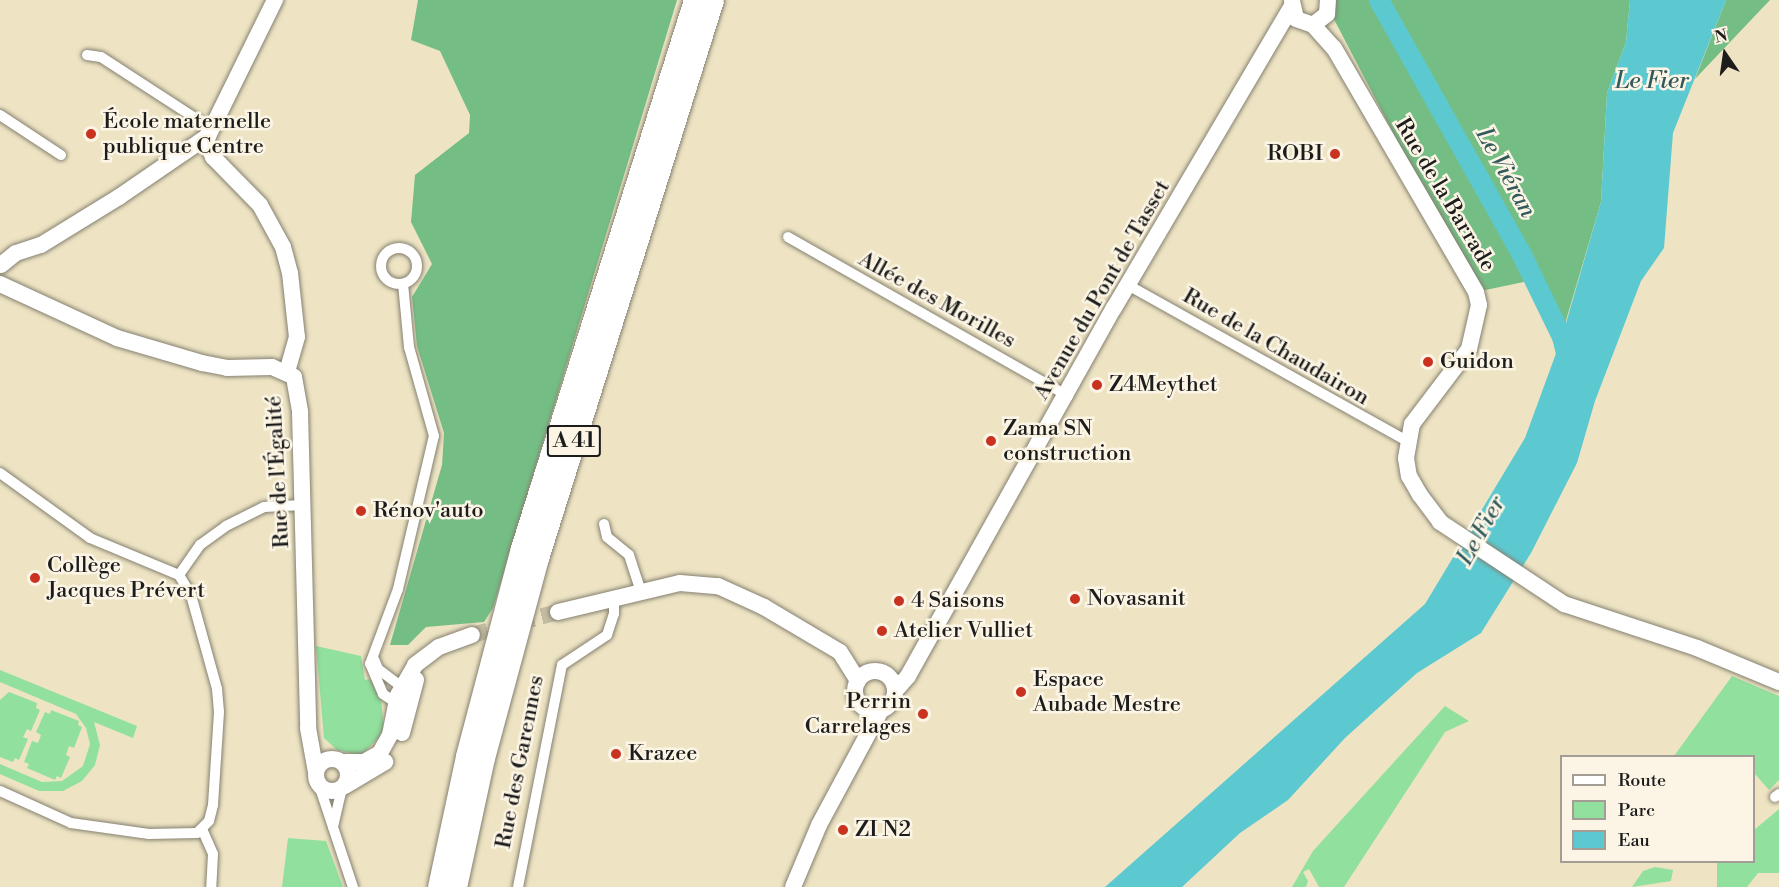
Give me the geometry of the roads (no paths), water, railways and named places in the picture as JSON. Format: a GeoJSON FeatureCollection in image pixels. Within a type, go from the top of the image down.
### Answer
{"type":"FeatureCollection","features":[{"type":"Feature","properties":{"kind":"highway","name":"A 41"},"geometry":{"type":"LineString","coordinates":[[438,887],[466,756],[521,548],[694,0]]}},
{"type":"Feature","properties":{"kind":"highway","name":"A 41"},"geometry":{"type":"LineString","coordinates":[[456,887],[484,758],[538,558],[713,0]]}},
{"type":"Feature","properties":{"kind":"street"},"geometry":{"type":"LineString","coordinates":[[275,0],[261,21],[249,58],[208,136],[45,243],[5,249],[0,267],[4,286],[86,326],[140,345],[226,368],[272,367],[287,371]]}},
{"type":"Feature","properties":{"kind":"street","name":"Rue de la Barrade"},"geometry":{"type":"LineString","coordinates":[[1292,3],[1307,24],[1334,48],[1476,292],[1479,305],[1469,349],[1422,406],[1407,441],[1410,476],[1420,495],[1461,530],[1548,589],[1590,611],[1779,682]]}},
{"type":"Feature","properties":{"kind":"street","name":"Avenue du Pont de Tasset"},"geometry":{"type":"LineString","coordinates":[[895,691],[915,661],[1068,396],[1128,285],[1292,3]]}},
{"type":"Feature","properties":{"kind":"street"},"geometry":{"type":"LineString","coordinates":[[1274,35],[1307,24],[1328,7]]}},
{"type":"Feature","properties":{"kind":"street","name":"Rue de la Barrade"},"geometry":{"type":"LineString","coordinates":[[1328,7],[1334,48]]}},
{"type":"Feature","properties":{"kind":"street"},"geometry":{"type":"LineString","coordinates":[[87,55],[101,57],[198,120],[208,136]]}},
{"type":"Feature","properties":{"kind":"street"},"geometry":{"type":"LineString","coordinates":[[0,115],[61,155]]}},
{"type":"Feature","properties":{"kind":"street","name":"Rue de l'Égalité"},"geometry":{"type":"LineString","coordinates":[[208,136],[213,157],[260,205],[283,247],[290,273],[297,338],[287,371],[298,390],[309,693],[308,728],[317,777],[333,834],[353,887]]}},
{"type":"Feature","properties":{"kind":"street","name":"Allée des Morilles"},"geometry":{"type":"LineString","coordinates":[[788,237],[1068,396]]}},
{"type":"Feature","properties":{"kind":"street"},"geometry":{"type":"LineString","coordinates":[[396,703],[383,694],[371,673],[372,654],[398,590],[433,448],[432,420],[409,347],[403,284]]}},
{"type":"Feature","properties":{"kind":"street","name":"Rue de la Chaudairon"},"geometry":{"type":"LineString","coordinates":[[1128,285],[1407,441]]}},
{"type":"Feature","properties":{"kind":"street"},"geometry":{"type":"LineString","coordinates":[[0,473],[90,538],[179,575],[191,595],[219,701],[219,755],[213,805],[209,821],[202,830],[182,835],[91,827],[71,823],[0,791]]}},
{"type":"Feature","properties":{"kind":"street"},"geometry":{"type":"LineString","coordinates":[[179,575],[200,545],[234,521],[270,506],[303,505]]}},
{"type":"Feature","properties":{"kind":"street"},"geometry":{"type":"LineString","coordinates":[[604,525],[608,537],[629,555],[640,591]]}},
{"type":"Feature","properties":{"kind":"street"},"geometry":{"type":"LineString","coordinates":[[558,612],[680,583],[718,586],[764,607],[840,652],[853,655],[880,672],[895,691],[892,700],[881,710],[868,739],[819,825],[794,887]]}},
{"type":"Feature","properties":{"kind":"street","name":"Rue des Garennes"},"geometry":{"type":"LineString","coordinates":[[518,887],[562,665],[607,635],[614,614],[614,598]]}},
{"type":"Feature","properties":{"kind":"street"},"geometry":{"type":"LineString","coordinates":[[439,647],[419,675],[394,754],[343,788],[326,790],[317,777],[324,761],[364,762],[380,753],[390,735],[396,703],[402,687],[415,665],[439,647],[472,635]]}},
{"type":"Feature","properties":{"kind":"street"},"geometry":{"type":"LineString","coordinates":[[840,652],[858,681],[856,696],[864,707],[868,739]]}},
{"type":"Feature","properties":{"kind":"street"},"geometry":{"type":"LineString","coordinates":[[372,654],[384,676],[402,687]]}},
{"type":"Feature","properties":{"kind":"street"},"geometry":{"type":"LineString","coordinates":[[858,681],[915,661]]}},
{"type":"Feature","properties":{"kind":"street"},"geometry":{"type":"LineString","coordinates":[[402,687],[403,725]]}},
{"type":"Feature","properties":{"kind":"street","name":"Rue de l'Égalité"},"geometry":{"type":"LineString","coordinates":[[309,693],[321,740],[339,761]]}},
{"type":"Feature","properties":{"kind":"street"},"geometry":{"type":"LineString","coordinates":[[864,707],[881,710]]}},
{"type":"Feature","properties":{"kind":"street"},"geometry":{"type":"LineString","coordinates":[[339,761],[349,776],[343,788]]}},
{"type":"Feature","properties":{"kind":"street","name":"Rue de l'Égalité"},"geometry":{"type":"LineString","coordinates":[[333,834],[334,814],[343,788]]}},
{"type":"Feature","properties":{"kind":"street"},"geometry":{"type":"LineString","coordinates":[[202,830],[213,854],[211,887]]}},
{"type":"Feature","properties":{"kind":"water","name":"Le Fier"},"geometry":{"type":"Polygon","coordinates":[[[1630,0],[1726,0],[1673,133],[1664,248],[1641,281],[1595,401],[1577,463],[1531,553],[1481,633],[1417,673],[1345,738],[1288,800],[1240,833],[1182,887],[1105,887],[1425,604],[1525,438],[1562,337],[1601,202],[1607,93],[1626,42],[1630,0]]]}},
{"type":"Feature","properties":{"kind":"waterway","name":"Le Viéran"},"geometry":{"type":"LineString","coordinates":[[1379,0],[1522,255],[1562,337],[1568,361]]}},
{"type":"Feature","properties":{"kind":"tunnel"},"geometry":{"type":"LineString","coordinates":[[472,635],[558,612]]}},
{"type":"Feature","properties":{"kind":"place","name":"École maternelle publique Centre"},"geometry":{"type":"Point","coordinates":[91,134]}},
{"type":"Feature","properties":{"kind":"place","name":"ROBI"},"geometry":{"type":"Point","coordinates":[1335,154]}},
{"type":"Feature","properties":{"kind":"place","name":"Guidon"},"geometry":{"type":"Point","coordinates":[1428,362]}},
{"type":"Feature","properties":{"kind":"place","name":"Z4Meythet"},"geometry":{"type":"Point","coordinates":[1097,385]}},
{"type":"Feature","properties":{"kind":"place","name":"Zama SN construction"},"geometry":{"type":"Point","coordinates":[991,441]}},
{"type":"Feature","properties":{"kind":"place","name":"Rénov'auto"},"geometry":{"type":"Point","coordinates":[361,511]}},
{"type":"Feature","properties":{"kind":"place","name":"Collège Jacques Prévert"},"geometry":{"type":"Point","coordinates":[35,578]}},
{"type":"Feature","properties":{"kind":"place","name":"Novasanit"},"geometry":{"type":"Point","coordinates":[1075,599]}},
{"type":"Feature","properties":{"kind":"place","name":"4 Saisons"},"geometry":{"type":"Point","coordinates":[899,601]}},
{"type":"Feature","properties":{"kind":"place","name":"Atelier Vulliet"},"geometry":{"type":"Point","coordinates":[882,631]}},
{"type":"Feature","properties":{"kind":"place","name":"Espace Aubade Mestre"},"geometry":{"type":"Point","coordinates":[1021,692]}},
{"type":"Feature","properties":{"kind":"place","name":"Perrin Carrelages"},"geometry":{"type":"Point","coordinates":[923,714]}},
{"type":"Feature","properties":{"kind":"place","name":"Krazee"},"geometry":{"type":"Point","coordinates":[616,754]}},
{"type":"Feature","properties":{"kind":"place","name":"ZI N2"},"geometry":{"type":"Point","coordinates":[843,830]}}]}
